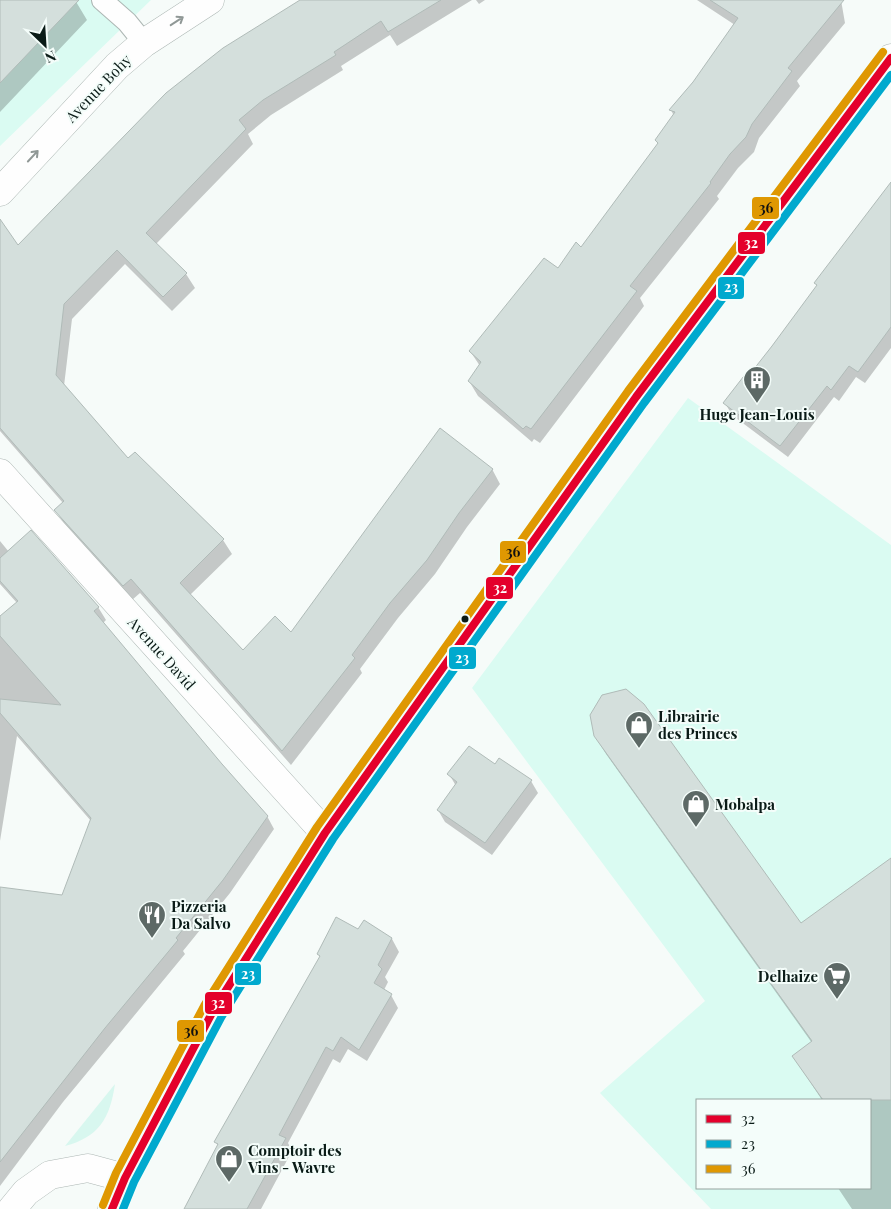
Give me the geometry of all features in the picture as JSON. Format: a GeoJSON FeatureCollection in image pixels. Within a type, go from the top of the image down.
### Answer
{"type":"FeatureCollection","features":[{"type":"Feature","properties":{"kind":"main road","name":"Avenue Bohy"},"geometry":{"type":"LineString","coordinates":[[0,192],[117,66],[144,42],[210,0]]}},
{"type":"Feature","properties":{"kind":"main road"},"geometry":{"type":"LineString","coordinates":[[112,1209],[125,1178],[213,1011],[325,833],[636,397],[891,58]]}},
{"type":"Feature","properties":{"kind":"main road","name":"Avenue David"},"geometry":{"type":"LineString","coordinates":[[0,473],[325,833]]}},
{"type":"Feature","properties":{"kind":"main road"},"geometry":{"type":"LineString","coordinates":[[12,1209],[26,1192],[50,1175],[88,1168],[125,1178]]}},
{"type":"Feature","properties":{"kind":"lane"},"geometry":{"type":"LineString","coordinates":[[102,0],[127,22],[144,42]]}},
{"type":"Feature","properties":{"kind":"shaded area"},"geometry":{"type":"Polygon","coordinates":[[[0,0],[151,0],[0,146],[0,0]]]}},
{"type":"Feature","properties":{"kind":"shaded area"},"geometry":{"type":"Polygon","coordinates":[[[688,398],[891,545],[891,1209],[711,1209],[600,1093],[705,1001],[472,688],[688,398]]]}},
{"type":"Feature","properties":{"kind":"shaded area"},"geometry":{"type":"Polygon","coordinates":[[[115,1084],[110,1107],[101,1124],[86,1137],[65,1146],[115,1084]]]}},
{"type":"Feature","properties":{"kind":"building"},"geometry":{"type":"Polygon","coordinates":[[[0,0],[79,0],[0,83],[0,0]]]}},
{"type":"Feature","properties":{"kind":"building"},"geometry":{"type":"Polygon","coordinates":[[[300,0],[441,0],[388,32],[381,21],[334,52],[336,55],[263,100],[239,120],[246,129],[146,233],[187,273],[163,297],[117,250],[64,304],[56,375],[128,458],[135,452],[224,539],[180,583],[243,650],[275,616],[291,632],[440,428],[493,469],[459,513],[427,560],[390,603],[352,655],[355,658],[282,751],[131,579],[123,586],[54,510],[64,501],[0,428],[0,219],[18,245],[166,93],[223,48],[300,0]]]}},
{"type":"Feature","properties":{"kind":"building"},"geometry":{"type":"Polygon","coordinates":[[[710,0],[844,0],[788,68],[792,71],[752,124],[746,137],[730,154],[711,183],[630,286],[637,291],[531,429],[526,426],[523,429],[468,381],[481,362],[469,351],[544,258],[558,268],[576,242],[581,247],[658,143],[655,140],[675,112],[669,110],[693,82],[738,18],[710,0]]]}},
{"type":"Feature","properties":{"kind":"building"},"geometry":{"type":"Polygon","coordinates":[[[891,182],[891,327],[858,372],[849,366],[831,390],[827,386],[780,446],[723,403],[747,372],[750,374],[772,346],[817,285],[814,283],[891,182]]]}},
{"type":"Feature","properties":{"kind":"building"},"geometry":{"type":"Polygon","coordinates":[[[31,530],[99,607],[94,611],[268,816],[223,880],[176,938],[178,940],[105,1028],[0,1162],[0,887],[62,895],[91,818],[0,713],[0,699],[61,705],[0,636],[0,616],[18,601],[0,581],[0,558],[31,530]]]}},
{"type":"Feature","properties":{"kind":"building"},"geometry":{"type":"Polygon","coordinates":[[[626,689],[644,704],[801,923],[891,858],[891,1100],[822,1099],[792,1056],[812,1041],[594,736],[590,715],[602,695],[626,689]]]}},
{"type":"Feature","properties":{"kind":"building"},"geometry":{"type":"Polygon","coordinates":[[[469,746],[495,764],[499,758],[532,780],[485,843],[437,810],[457,782],[447,774],[469,746]]]}},
{"type":"Feature","properties":{"kind":"building"},"geometry":{"type":"Polygon","coordinates":[[[336,917],[358,929],[364,920],[392,938],[378,965],[382,969],[374,983],[392,994],[359,1050],[341,1037],[333,1051],[326,1047],[279,1135],[286,1138],[247,1209],[184,1209],[218,1144],[214,1142],[320,956],[317,954],[336,917]]]}},
{"type":"Feature","properties":{"kind":"transit line","name":"36"},"geometry":{"type":"LineString","coordinates":[[103,1205],[116,1173],[204,1006],[317,827],[628,391],[883,52]]}},
{"type":"Feature","properties":{"kind":"transit line","name":"32"},"geometry":{"type":"LineString","coordinates":[[112,1209],[125,1178],[213,1011],[325,833],[636,397],[891,58]]}},
{"type":"Feature","properties":{"kind":"transit line","name":"23"},"geometry":{"type":"LineString","coordinates":[[123,1209],[134,1182],[222,1016],[333,839],[644,403],[891,75]]}},
{"type":"Feature","properties":{"kind":"place","name":"Huge Jean-Louis"},"geometry":{"type":"Point","coordinates":[757,404]}},
{"type":"Feature","properties":{"kind":"place","name":"Librairie des Princes"},"geometry":{"type":"Point","coordinates":[639,749]}},
{"type":"Feature","properties":{"kind":"place","name":"Mobalpa"},"geometry":{"type":"Point","coordinates":[696,828]}},
{"type":"Feature","properties":{"kind":"place","name":"Pizzeria Da Salvo"},"geometry":{"type":"Point","coordinates":[152,939]}},
{"type":"Feature","properties":{"kind":"place","name":"Delhaize"},"geometry":{"type":"Point","coordinates":[837,1000]}},
{"type":"Feature","properties":{"kind":"place","name":"Comptoir des Vins - Wavre"},"geometry":{"type":"Point","coordinates":[229,1183]}}]}
